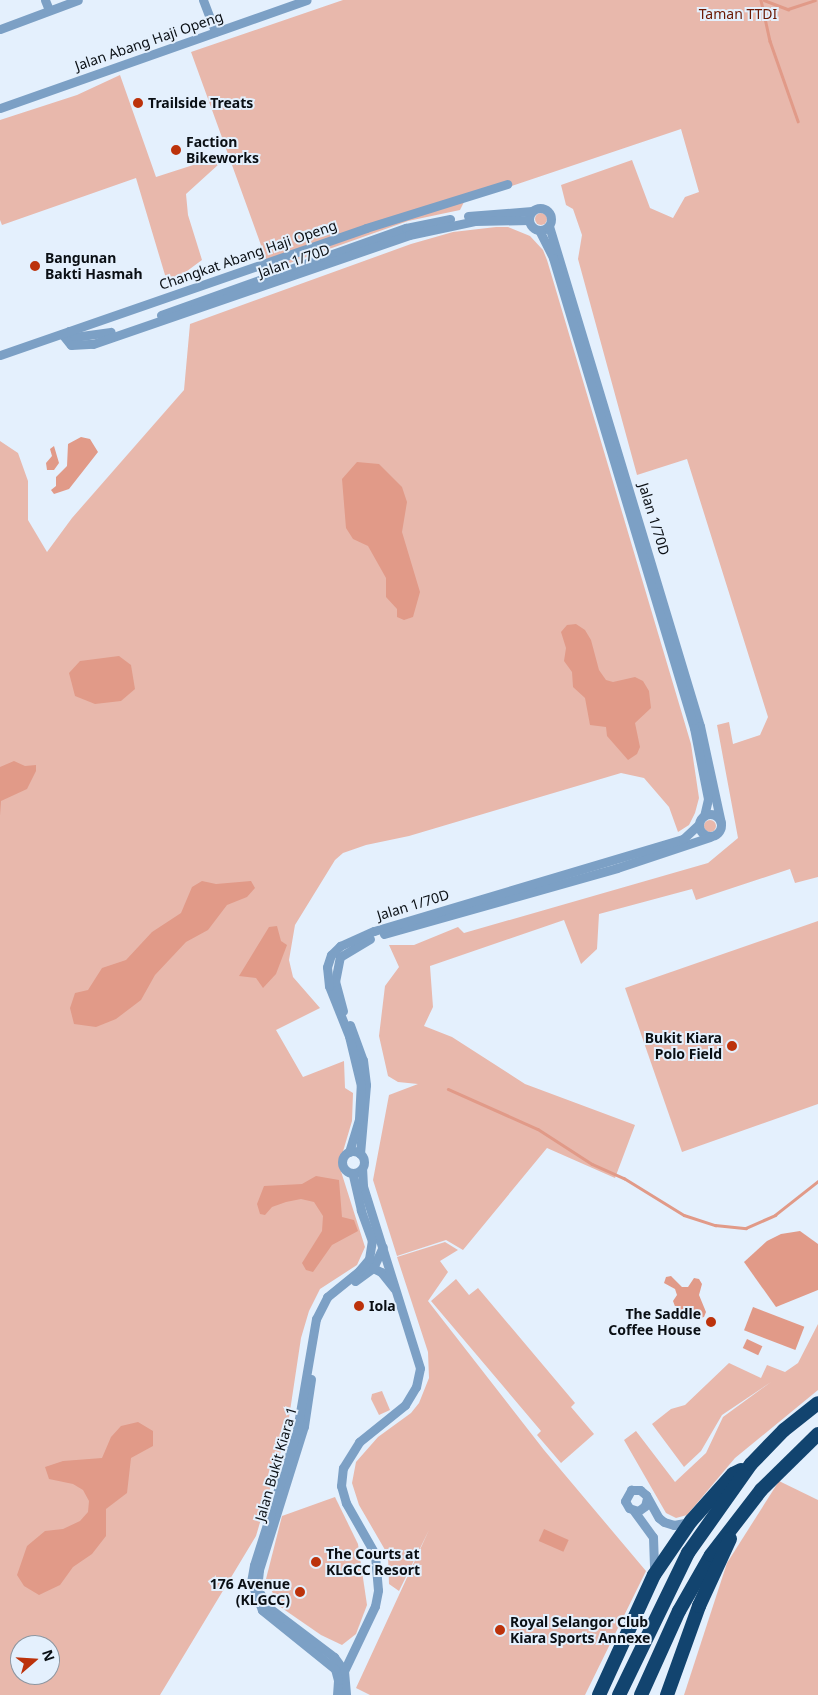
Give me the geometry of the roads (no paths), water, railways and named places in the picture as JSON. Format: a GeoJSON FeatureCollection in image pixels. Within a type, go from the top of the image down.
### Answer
{"type":"FeatureCollection","features":[{"type":"Feature","properties":{"kind":"highway"},"geometry":{"type":"LineString","coordinates":[[620,1695],[688,1553],[750,1464],[784,1430],[818,1403]]}},
{"type":"Feature","properties":{"kind":"highway"},"geometry":{"type":"LineString","coordinates":[[641,1695],[683,1603],[711,1555],[794,1455],[818,1434]]}},
{"type":"Feature","properties":{"kind":"highway"},"geometry":{"type":"LineString","coordinates":[[599,1695],[654,1575],[691,1521],[733,1474],[750,1464]]}},
{"type":"Feature","properties":{"kind":"highway"},"geometry":{"type":"LineString","coordinates":[[668,1695],[699,1606],[742,1516]]}},
{"type":"Feature","properties":{"kind":"street"},"geometry":{"type":"LineString","coordinates":[[45,0],[49,10]]}},
{"type":"Feature","properties":{"kind":"street"},"geometry":{"type":"LineString","coordinates":[[0,29],[78,0]]}},
{"type":"Feature","properties":{"kind":"street"},"geometry":{"type":"LineString","coordinates":[[203,0],[214,32]]}},
{"type":"Feature","properties":{"kind":"street","name":"Jalan Abang Haji Openg"},"geometry":{"type":"LineString","coordinates":[[0,108],[214,32],[282,4],[307,0]]}},
{"type":"Feature","properties":{"kind":"street","name":"Changkat Abang Haji Openg"},"geometry":{"type":"LineString","coordinates":[[0,355],[375,225],[506,184]]}},
{"type":"Feature","properties":{"kind":"street"},"geometry":{"type":"LineString","coordinates":[[539,208],[546,210],[551,217],[549,226],[539,230],[533,227],[531,216],[539,208]]}},
{"type":"Feature","properties":{"kind":"street","name":"Jalan 1/70D"},"geometry":{"type":"LineString","coordinates":[[65,333],[74,337],[103,335],[412,227],[485,214],[531,216]]}},
{"type":"Feature","properties":{"kind":"street","name":"Jalan 1/70D"},"geometry":{"type":"LineString","coordinates":[[65,333],[71,345],[93,344],[409,235],[475,221],[531,216]]}},
{"type":"Feature","properties":{"kind":"street","name":"Jalan 1/70D"},"geometry":{"type":"LineString","coordinates":[[549,226],[697,717],[721,823]]}},
{"type":"Feature","properties":{"kind":"street","name":"Jalan 1/70D"},"geometry":{"type":"LineString","coordinates":[[349,1152],[359,1119],[361,1086],[349,1036],[329,986],[327,967],[336,950],[374,931],[683,839],[702,820],[708,799],[694,728],[553,258],[539,230]]}},
{"type":"Feature","properties":{"kind":"street"},"geometry":{"type":"LineString","coordinates":[[713,814],[721,823],[718,834],[710,836],[702,833],[702,820],[713,814]]}},
{"type":"Feature","properties":{"kind":"street","name":"Jalan 1/70D"},"geometry":{"type":"LineString","coordinates":[[360,1154],[366,1085],[357,1038],[342,1009],[335,982],[335,972],[344,952],[373,937],[617,868],[710,836]]}},
{"type":"Feature","properties":{"kind":"street"},"geometry":{"type":"LineString","coordinates":[[346,1695],[344,1671],[375,1606],[378,1580],[375,1554],[346,1503],[341,1486],[343,1468],[358,1442],[405,1404],[420,1377],[418,1355],[363,1186],[362,1169],[364,1163],[360,1154],[349,1152],[343,1157],[342,1164],[344,1170],[353,1174],[362,1169]]}},
{"type":"Feature","properties":{"kind":"street","name":"Jalan Bukit Kiara 1"},"geometry":{"type":"LineString","coordinates":[[337,1695],[338,1680],[335,1669],[262,1610],[251,1582],[297,1430],[316,1319],[327,1297],[359,1271],[369,1259],[372,1242],[361,1210],[353,1174]]}},
{"type":"Feature","properties":{"kind":"street","name":"Jalan Bukit Kiara 1"},"geometry":{"type":"LineString","coordinates":[[344,1671],[334,1657],[268,1607],[258,1588],[259,1570],[304,1426],[317,1333],[329,1302],[373,1268],[383,1247]]}},
{"type":"Feature","properties":{"kind":"street"},"geometry":{"type":"LineString","coordinates":[[373,1268],[386,1276],[399,1296]]}},
{"type":"Feature","properties":{"kind":"street"},"geometry":{"type":"LineString","coordinates":[[654,1575],[652,1537],[634,1511],[625,1504],[628,1492],[640,1490],[664,1522],[684,1525],[691,1521]]}},
{"type":"Feature","properties":{"kind":"street"},"geometry":{"type":"LineString","coordinates":[[634,1511],[645,1506],[647,1498]]}},
{"type":"Feature","properties":{"kind":"waterway"},"geometry":{"type":"LineString","coordinates":[[761,0],[770,41],[798,121]]}},
{"type":"Feature","properties":{"kind":"waterway"},"geometry":{"type":"LineString","coordinates":[[764,0],[788,9],[815,0]]}},
{"type":"Feature","properties":{"kind":"waterway"},"geometry":{"type":"LineString","coordinates":[[448,1089],[538,1129],[592,1164],[624,1178],[684,1215],[715,1225],[746,1228],[775,1215],[818,1181]]}},
{"type":"Feature","properties":{"kind":"place","name":"Trailside Treats"},"geometry":{"type":"Point","coordinates":[138,103]}},
{"type":"Feature","properties":{"kind":"place","name":"Faction Bikeworks"},"geometry":{"type":"Point","coordinates":[176,150]}},
{"type":"Feature","properties":{"kind":"place","name":"Bangunan Bakti Hasmah"},"geometry":{"type":"Point","coordinates":[35,266]}},
{"type":"Feature","properties":{"kind":"place","name":"Bukit Kiara Polo Field"},"geometry":{"type":"Point","coordinates":[732,1046]}},
{"type":"Feature","properties":{"kind":"place","name":"Iola"},"geometry":{"type":"Point","coordinates":[359,1306]}},
{"type":"Feature","properties":{"kind":"place","name":"The Saddle Coffee House"},"geometry":{"type":"Point","coordinates":[711,1322]}},
{"type":"Feature","properties":{"kind":"place","name":"The Courts at KLGCC Resort"},"geometry":{"type":"Point","coordinates":[316,1562]}},
{"type":"Feature","properties":{"kind":"place","name":"176 Avenue (KLGCC)"},"geometry":{"type":"Point","coordinates":[300,1592]}},
{"type":"Feature","properties":{"kind":"place","name":"Royal Selangor Club Kiara Sports Annexe"},"geometry":{"type":"Point","coordinates":[500,1630]}},
{"type":"Feature","properties":{"kind":"park label","name":"Taman TTDI"},"geometry":{"type":"Point","coordinates":[738,14]}}]}
